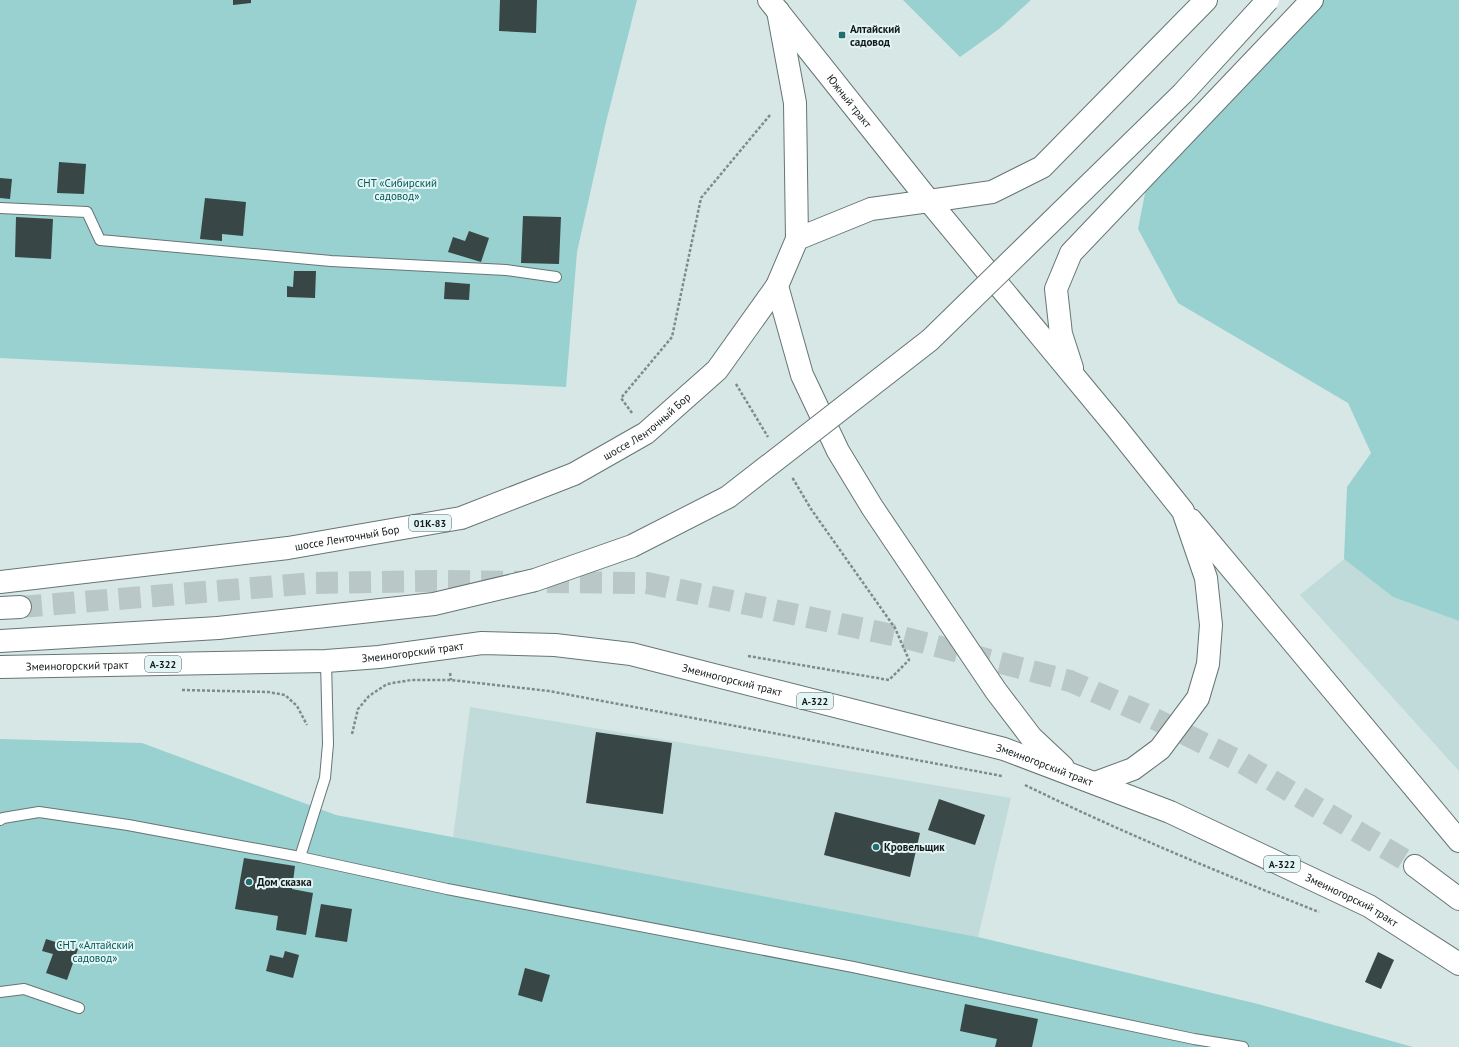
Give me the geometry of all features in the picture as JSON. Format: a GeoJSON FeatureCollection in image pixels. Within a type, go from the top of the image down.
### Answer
{"type":"FeatureCollection","features":[{"type":"Feature","properties":{"kind":"main road"},"geometry":{"type":"LineString","coordinates":[[774,6],[795,103],[797,239],[871,209],[992,192],[1042,167],[1206,0]]}},
{"type":"Feature","properties":{"kind":"main road"},"geometry":{"type":"LineString","coordinates":[[0,641],[218,628],[434,604],[535,580],[632,546],[728,497],[930,340],[1183,93],[1268,0]]}},
{"type":"Feature","properties":{"kind":"main road"},"geometry":{"type":"LineString","coordinates":[[1075,378],[1061,334],[1056,289],[1071,253],[1312,0]]}},
{"type":"Feature","properties":{"kind":"main road","name":"Южный тракт"},"geometry":{"type":"LineString","coordinates":[[774,6],[929,201],[1116,427],[1183,511],[1459,841]]}},
{"type":"Feature","properties":{"kind":"main road","name":"шоссе Ленточный Бор"},"geometry":{"type":"LineString","coordinates":[[0,582],[288,548],[461,518],[574,474],[646,433],[717,370],[777,286],[797,239]]}},
{"type":"Feature","properties":{"kind":"main road"},"geometry":{"type":"LineString","coordinates":[[777,286],[802,375],[838,451],[872,506],[996,692],[1032,738],[1070,774]]}},
{"type":"Feature","properties":{"kind":"main road"},"geometry":{"type":"LineString","coordinates":[[1095,783],[1133,769],[1160,749],[1198,698],[1208,664],[1211,625],[1206,578],[1183,511]]}},
{"type":"Feature","properties":{"kind":"main road","name":"Змеиногорский тракт"},"geometry":{"type":"LineString","coordinates":[[0,667],[326,661],[379,657],[482,644],[555,645],[631,654],[1004,749],[1095,783],[1170,812],[1369,906],[1459,964]]}},
{"type":"Feature","properties":{"kind":"main road"},"geometry":{"type":"LineString","coordinates":[[1415,866],[1459,899]]}},
{"type":"Feature","properties":{"kind":"lane"},"geometry":{"type":"LineString","coordinates":[[0,208],[87,212],[100,240],[331,261],[506,270],[556,277]]}},
{"type":"Feature","properties":{"kind":"lane"},"geometry":{"type":"LineString","coordinates":[[300,857],[325,778],[328,744],[326,661]]}},
{"type":"Feature","properties":{"kind":"lane"},"geometry":{"type":"LineString","coordinates":[[0,820],[3,818],[38,812],[128,824],[300,857],[447,889],[853,966],[1194,1039],[1243,1047]]}},
{"type":"Feature","properties":{"kind":"lane"},"geometry":{"type":"LineString","coordinates":[[0,992],[24,989],[79,1008]]}},
{"type":"Feature","properties":{"kind":"path"},"geometry":{"type":"LineString","coordinates":[[646,433],[621,398],[672,337],[701,198],[772,112]]}},
{"type":"Feature","properties":{"kind":"path"},"geometry":{"type":"LineString","coordinates":[[733,380],[770,441]]}},
{"type":"Feature","properties":{"kind":"path"},"geometry":{"type":"LineString","coordinates":[[748,656],[889,680],[909,660],[895,628],[811,509],[791,475]]}},
{"type":"Feature","properties":{"kind":"path"},"geometry":{"type":"LineString","coordinates":[[448,648],[450,680]]}},
{"type":"Feature","properties":{"kind":"path"},"geometry":{"type":"LineString","coordinates":[[352,734],[358,709],[369,696],[387,684],[410,680],[450,680],[549,690],[1009,778]]}},
{"type":"Feature","properties":{"kind":"path"},"geometry":{"type":"LineString","coordinates":[[182,690],[268,692],[285,695],[297,706],[308,727]]}},
{"type":"Feature","properties":{"kind":"path"},"geometry":{"type":"LineString","coordinates":[[1022,784],[1097,820],[1324,914]]}},
{"type":"Feature","properties":{"kind":"shaded area"},"geometry":{"type":"Polygon","coordinates":[[[1344,559],[1393,597],[1459,621],[1459,771],[1300,595],[1344,559]]]}},
{"type":"Feature","properties":{"kind":"shaded area"},"geometry":{"type":"Polygon","coordinates":[[[470,707],[1011,798],[978,937],[453,838],[470,707]]]}},
{"type":"Feature","properties":{"kind":"green space","name":"СНТ «Сибирский садовод»"},"geometry":{"type":"Polygon","coordinates":[[[0,0],[637,0],[606,122],[577,252],[566,387],[0,358],[0,0]]]}},
{"type":"Feature","properties":{"kind":"green space"},"geometry":{"type":"Polygon","coordinates":[[[903,0],[1031,0],[999,29],[960,57],[903,0]]]}},
{"type":"Feature","properties":{"kind":"green space"},"geometry":{"type":"Polygon","coordinates":[[[1322,0],[1459,0],[1459,621],[1393,597],[1344,559],[1347,487],[1371,453],[1348,403],[1178,303],[1138,229],[1151,163],[1322,0]]]}},
{"type":"Feature","properties":{"kind":"green space","name":"СНТ «Алтайский садовод»"},"geometry":{"type":"Polygon","coordinates":[[[0,739],[142,743],[336,815],[978,937],[1258,1004],[1413,1047],[0,1047],[0,739]]]}},
{"type":"Feature","properties":{"kind":"building"},"geometry":{"type":"Polygon","coordinates":[[[233,0],[251,0],[251,3],[233,5],[233,0]]]}},
{"type":"Feature","properties":{"kind":"building"},"geometry":{"type":"Polygon","coordinates":[[[500,0],[537,0],[536,33],[499,31],[500,0]]]}},
{"type":"Feature","properties":{"kind":"building"},"geometry":{"type":"Polygon","coordinates":[[[59,162],[86,164],[84,194],[57,193],[59,162]]]}},
{"type":"Feature","properties":{"kind":"building"},"geometry":{"type":"Polygon","coordinates":[[[0,178],[12,179],[10,199],[0,198],[0,178]]]}},
{"type":"Feature","properties":{"kind":"building"},"geometry":{"type":"Polygon","coordinates":[[[205,198],[246,202],[243,236],[222,234],[222,241],[200,239],[205,198]]]}},
{"type":"Feature","properties":{"kind":"building"},"geometry":{"type":"Polygon","coordinates":[[[523,216],[561,217],[559,264],[521,263],[523,216]]]}},
{"type":"Feature","properties":{"kind":"building"},"geometry":{"type":"Polygon","coordinates":[[[16,217],[53,219],[51,259],[15,257],[16,217]]]}},
{"type":"Feature","properties":{"kind":"building"},"geometry":{"type":"Polygon","coordinates":[[[469,231],[489,238],[481,262],[448,252],[453,237],[465,241],[469,231]]]}},
{"type":"Feature","properties":{"kind":"building"},"geometry":{"type":"Polygon","coordinates":[[[294,271],[316,271],[315,298],[287,297],[287,286],[293,287],[294,271]]]}},
{"type":"Feature","properties":{"kind":"building"},"geometry":{"type":"Polygon","coordinates":[[[445,282],[470,284],[469,300],[444,299],[445,282]]]}},
{"type":"Feature","properties":{"kind":"building"},"geometry":{"type":"Polygon","coordinates":[[[596,732],[672,743],[663,814],[586,803],[596,732]]]}},
{"type":"Feature","properties":{"kind":"building"},"geometry":{"type":"Polygon","coordinates":[[[939,799],[985,815],[975,845],[928,830],[939,799]]]}},
{"type":"Feature","properties":{"kind":"building"},"geometry":{"type":"Polygon","coordinates":[[[835,812],[920,833],[910,877],[824,855],[835,812]]]}},
{"type":"Feature","properties":{"kind":"building"},"geometry":{"type":"Polygon","coordinates":[[[244,858],[295,866],[292,889],[313,893],[306,935],[276,930],[278,916],[235,909],[244,858]]]}},
{"type":"Feature","properties":{"kind":"building"},"geometry":{"type":"Polygon","coordinates":[[[321,904],[352,909],[347,942],[315,937],[321,904]]]}},
{"type":"Feature","properties":{"kind":"building"},"geometry":{"type":"Polygon","coordinates":[[[46,939],[78,949],[67,980],[46,973],[53,954],[42,951],[46,939]]]}},
{"type":"Feature","properties":{"kind":"building"},"geometry":{"type":"Polygon","coordinates":[[[285,951],[299,955],[293,978],[266,971],[270,955],[283,958],[285,951]]]}},
{"type":"Feature","properties":{"kind":"building"},"geometry":{"type":"Polygon","coordinates":[[[1378,952],[1394,960],[1381,989],[1365,982],[1378,952]]]}},
{"type":"Feature","properties":{"kind":"building"},"geometry":{"type":"Polygon","coordinates":[[[525,968],[550,975],[542,1002],[518,995],[525,968]]]}},
{"type":"Feature","properties":{"kind":"building"},"geometry":{"type":"Polygon","coordinates":[[[965,1004],[1038,1019],[1032,1047],[995,1047],[997,1039],[960,1031],[965,1004]]]}},
{"type":"Feature","properties":{"kind":"tunnel"},"geometry":{"type":"LineString","coordinates":[[20,607],[314,583],[436,581],[647,583],[902,637],[1070,681],[1143,713],[1241,762],[1415,866]]}},
{"type":"Feature","properties":{"kind":"place","name":"Алтайский садовод"},"geometry":{"type":"Point","coordinates":[842,35]}},
{"type":"Feature","properties":{"kind":"place","name":"Кровельщик"},"geometry":{"type":"Point","coordinates":[876,847]}},
{"type":"Feature","properties":{"kind":"place","name":"Дом сказка"},"geometry":{"type":"Point","coordinates":[249,882]}}]}
